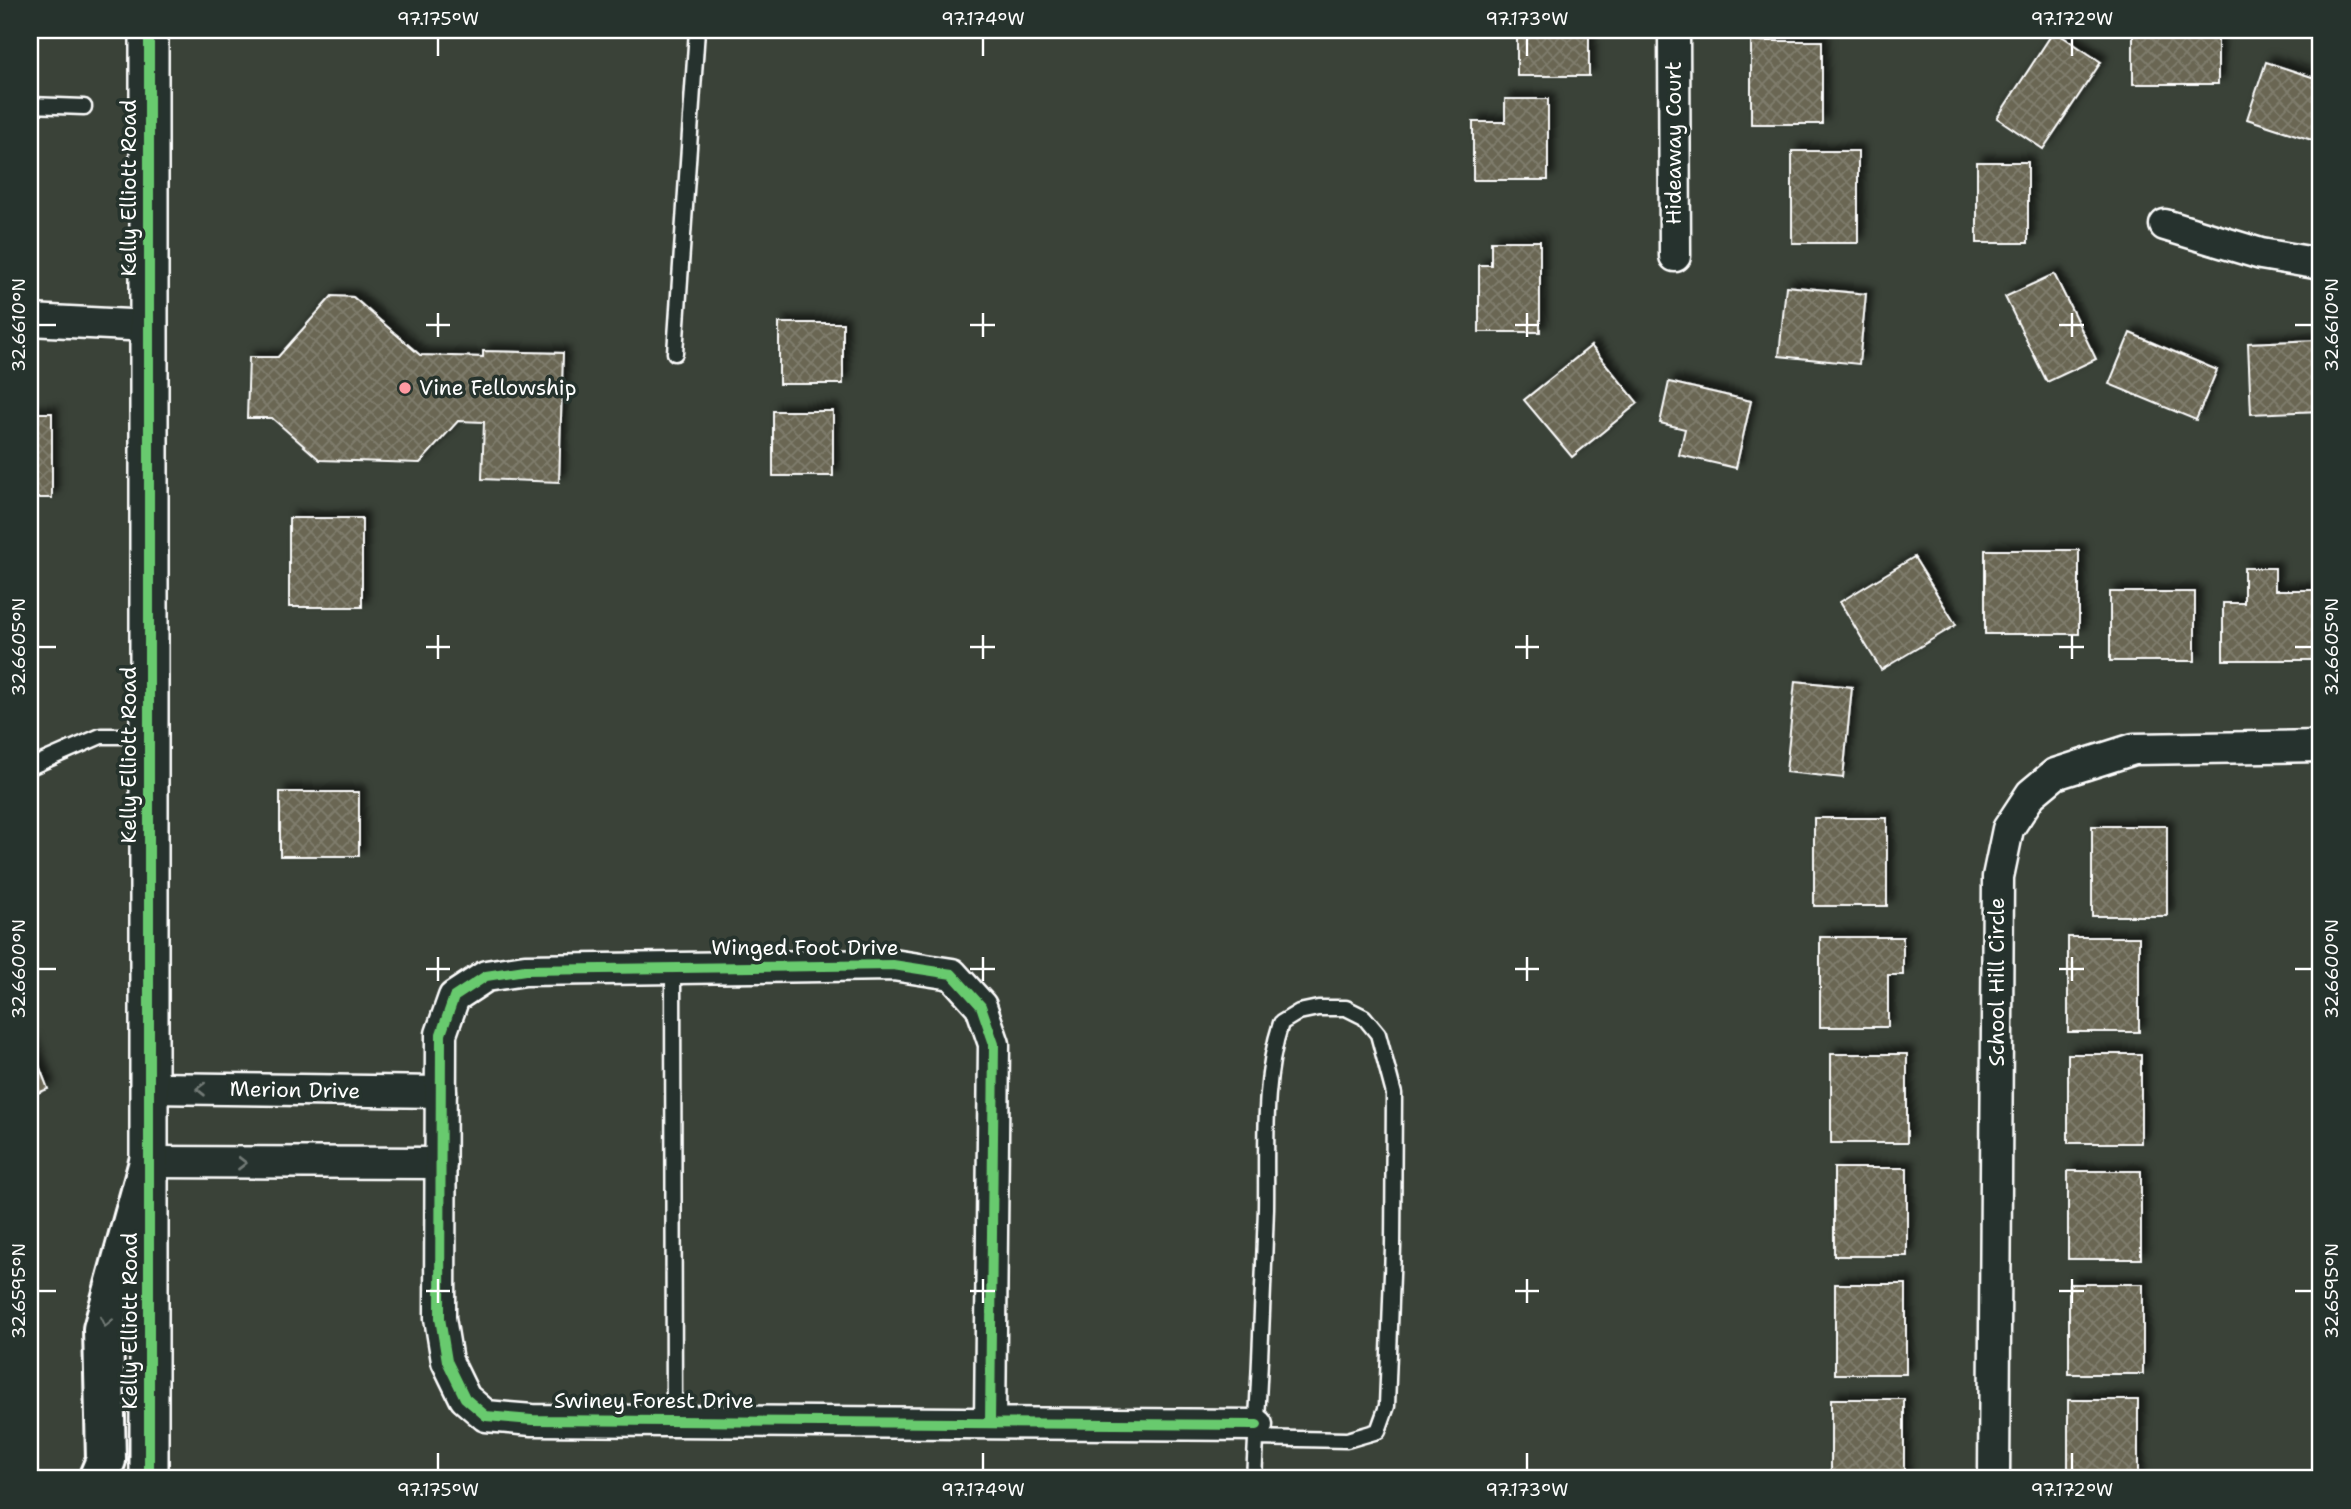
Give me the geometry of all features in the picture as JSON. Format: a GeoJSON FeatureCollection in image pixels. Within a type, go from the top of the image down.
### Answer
{"type":"FeatureCollection","features":[{"type":"Feature","properties":{"kind":"main road"},"geometry":{"type":"LineString","coordinates":[[98,1479],[106,1460],[103,1329],[149,1162]]}},
{"type":"Feature","properties":{"kind":"street","name":"Kelly Elliott Road"},"geometry":{"type":"LineString","coordinates":[[149,30],[149,1479]]}},
{"type":"Feature","properties":{"kind":"street","name":"Hideaway Court"},"geometry":{"type":"LineString","coordinates":[[1674,30],[1675,256]]}},
{"type":"Feature","properties":{"kind":"street"},"geometry":{"type":"LineString","coordinates":[[2165,225],[2261,254],[2321,264]]}},
{"type":"Feature","properties":{"kind":"street"},"geometry":{"type":"LineString","coordinates":[[30,320],[149,326]]}},
{"type":"Feature","properties":{"kind":"street","name":"School Hill Circle"},"geometry":{"type":"LineString","coordinates":[[1994,1479],[1998,877],[2008,829],[2031,794],[2055,774],[2134,749],[2321,746]]}},
{"type":"Feature","properties":{"kind":"street","name":"Winged Foot Drive"},"geometry":{"type":"LineString","coordinates":[[454,997],[486,976],[525,970],[893,965],[952,974],[981,1006],[995,1044],[990,1423]]}},
{"type":"Feature","properties":{"kind":"street","name":"Swiney Forest Drive"},"geometry":{"type":"LineString","coordinates":[[454,997],[441,1034],[440,1318],[447,1361],[465,1398],[486,1416],[532,1420],[990,1423],[1257,1432]]}},
{"type":"Feature","properties":{"kind":"street","name":"Merion Drive"},"geometry":{"type":"LineString","coordinates":[[149,1088],[441,1092]]}},
{"type":"Feature","properties":{"kind":"street"},"geometry":{"type":"LineString","coordinates":[[149,1162],[441,1163]]}},
{"type":"Feature","properties":{"kind":"lane"},"geometry":{"type":"LineString","coordinates":[[675,353],[697,30]]}},
{"type":"Feature","properties":{"kind":"lane"},"geometry":{"type":"LineString","coordinates":[[30,105],[84,107]]}},
{"type":"Feature","properties":{"kind":"lane"},"geometry":{"type":"LineString","coordinates":[[30,767],[101,736],[149,736]]}},
{"type":"Feature","properties":{"kind":"lane"},"geometry":{"type":"LineString","coordinates":[[673,968],[674,1421]]}},
{"type":"Feature","properties":{"kind":"lane"},"geometry":{"type":"LineString","coordinates":[[1254,1479],[1273,1047],[1281,1023],[1299,1012],[1318,1007],[1346,1007],[1364,1017],[1378,1034],[1394,1094],[1393,1248],[1387,1406],[1378,1431],[1347,1440],[1257,1432]]}},
{"type":"Feature","properties":{"kind":"building"},"geometry":{"type":"Polygon","coordinates":[[[1517,30],[1589,30],[1589,76],[1517,76],[1517,30]]]}},
{"type":"Feature","properties":{"kind":"building"},"geometry":{"type":"Polygon","coordinates":[[[2133,30],[2218,30],[2218,84],[2133,84],[2133,30]]]}},
{"type":"Feature","properties":{"kind":"building"},"geometry":{"type":"Polygon","coordinates":[[[2054,31],[2101,62],[2043,149],[1997,118],[2054,31]]]}},
{"type":"Feature","properties":{"kind":"building"},"geometry":{"type":"Polygon","coordinates":[[[1751,41],[1822,41],[1822,124],[1751,124],[1751,41]]]}},
{"type":"Feature","properties":{"kind":"building"},"geometry":{"type":"Polygon","coordinates":[[[2266,62],[2321,80],[2321,143],[2247,119],[2266,62]]]}},
{"type":"Feature","properties":{"kind":"building"},"geometry":{"type":"Polygon","coordinates":[[[1505,99],[1548,99],[1548,180],[1473,180],[1473,122],[1505,122],[1505,99]]]}},
{"type":"Feature","properties":{"kind":"building"},"geometry":{"type":"Polygon","coordinates":[[[1792,151],[1858,151],[1858,243],[1792,243],[1792,151]]]}},
{"type":"Feature","properties":{"kind":"building"},"geometry":{"type":"Polygon","coordinates":[[[1977,162],[2028,162],[2028,243],[1977,243],[1977,162]]]}},
{"type":"Feature","properties":{"kind":"building"},"geometry":{"type":"Polygon","coordinates":[[[1491,241],[1540,241],[1540,332],[1479,332],[1479,265],[1491,265],[1491,241]]]}},
{"type":"Feature","properties":{"kind":"building"},"geometry":{"type":"Polygon","coordinates":[[[2054,274],[2096,359],[2047,382],[2005,297],[2054,274]]]}},
{"type":"Feature","properties":{"kind":"building"},"geometry":{"type":"Polygon","coordinates":[[[1786,286],[1866,294],[1859,364],[1779,356],[1786,286]]]}},
{"type":"Feature","properties":{"kind":"building","name":"Vine Fellowship"},"geometry":{"type":"Polygon","coordinates":[[[332,296],[353,297],[420,355],[483,357],[483,351],[563,353],[559,482],[482,479],[484,422],[458,421],[420,463],[320,460],[272,418],[247,418],[249,357],[278,357],[332,296]]]}},
{"type":"Feature","properties":{"kind":"building"},"geometry":{"type":"Polygon","coordinates":[[[779,323],[843,323],[843,384],[779,384],[779,323]]]}},
{"type":"Feature","properties":{"kind":"building"},"geometry":{"type":"Polygon","coordinates":[[[2130,333],[2217,370],[2196,420],[2109,384],[2130,333]]]}},
{"type":"Feature","properties":{"kind":"building"},"geometry":{"type":"Polygon","coordinates":[[[2318,340],[2321,411],[2251,414],[2248,343],[2318,340]]]}},
{"type":"Feature","properties":{"kind":"building"},"geometry":{"type":"Polygon","coordinates":[[[1591,346],[1638,403],[1572,457],[1524,400],[1591,346]]]}},
{"type":"Feature","properties":{"kind":"building"},"geometry":{"type":"Polygon","coordinates":[[[1669,382],[1751,401],[1736,468],[1679,455],[1685,429],[1660,423],[1669,382]]]}},
{"type":"Feature","properties":{"kind":"building"},"geometry":{"type":"Polygon","coordinates":[[[773,411],[833,411],[833,476],[773,476],[773,411]]]}},
{"type":"Feature","properties":{"kind":"building"},"geometry":{"type":"Polygon","coordinates":[[[30,413],[52,413],[52,498],[30,498],[30,413]]]}},
{"type":"Feature","properties":{"kind":"building"},"geometry":{"type":"Polygon","coordinates":[[[289,518],[362,518],[362,607],[289,607],[289,518]]]}},
{"type":"Feature","properties":{"kind":"building"},"geometry":{"type":"Polygon","coordinates":[[[1985,550],[2079,550],[2079,634],[1985,634],[1985,550]]]}},
{"type":"Feature","properties":{"kind":"building"},"geometry":{"type":"Polygon","coordinates":[[[1914,557],[1956,625],[1881,670],[1840,602],[1914,557]]]}},
{"type":"Feature","properties":{"kind":"building"},"geometry":{"type":"Polygon","coordinates":[[[2244,568],[2275,568],[2275,590],[2315,590],[2315,660],[2223,660],[2223,603],[2244,603],[2244,568]]]}},
{"type":"Feature","properties":{"kind":"building"},"geometry":{"type":"Polygon","coordinates":[[[2110,592],[2195,592],[2195,661],[2110,661],[2110,592]]]}},
{"type":"Feature","properties":{"kind":"building"},"geometry":{"type":"Polygon","coordinates":[[[1795,681],[1852,687],[1843,778],[1786,772],[1795,681]]]}},
{"type":"Feature","properties":{"kind":"building"},"geometry":{"type":"Polygon","coordinates":[[[280,792],[359,792],[359,856],[280,856],[280,792]]]}},
{"type":"Feature","properties":{"kind":"building"},"geometry":{"type":"Polygon","coordinates":[[[1814,818],[1887,818],[1887,906],[1814,906],[1814,818]]]}},
{"type":"Feature","properties":{"kind":"building"},"geometry":{"type":"Polygon","coordinates":[[[2092,826],[2167,826],[2167,916],[2092,916],[2092,826]]]}},
{"type":"Feature","properties":{"kind":"building"},"geometry":{"type":"Polygon","coordinates":[[[1820,937],[1903,937],[1903,975],[1888,975],[1888,1027],[1820,1027],[1820,937]]]}},
{"type":"Feature","properties":{"kind":"building"},"geometry":{"type":"Polygon","coordinates":[[[2068,937],[2139,937],[2139,1032],[2068,1032],[2068,937]]]}},
{"type":"Feature","properties":{"kind":"building"},"geometry":{"type":"Polygon","coordinates":[[[30,1042],[48,1089],[30,1096],[30,1042]]]}},
{"type":"Feature","properties":{"kind":"building"},"geometry":{"type":"Polygon","coordinates":[[[1831,1054],[1907,1054],[1907,1143],[1831,1143],[1831,1054]]]}},
{"type":"Feature","properties":{"kind":"building"},"geometry":{"type":"Polygon","coordinates":[[[2068,1054],[2141,1054],[2141,1143],[2068,1143],[2068,1054]]]}},
{"type":"Feature","properties":{"kind":"building"},"geometry":{"type":"Polygon","coordinates":[[[1834,1168],[1907,1168],[1907,1256],[1834,1256],[1834,1168]]]}},
{"type":"Feature","properties":{"kind":"building"},"geometry":{"type":"Polygon","coordinates":[[[2068,1171],[2141,1171],[2141,1259],[2068,1259],[2068,1171]]]}},
{"type":"Feature","properties":{"kind":"building"},"geometry":{"type":"Polygon","coordinates":[[[1835,1284],[1906,1284],[1906,1374],[1835,1374],[1835,1284]]]}},
{"type":"Feature","properties":{"kind":"building"},"geometry":{"type":"Polygon","coordinates":[[[2069,1284],[2143,1284],[2143,1374],[2069,1374],[2069,1284]]]}},
{"type":"Feature","properties":{"kind":"building"},"geometry":{"type":"Polygon","coordinates":[[[2321,1286],[2321,1332],[2319,1332],[2321,1286]]]}},
{"type":"Feature","properties":{"kind":"building"},"geometry":{"type":"Polygon","coordinates":[[[1831,1399],[1904,1399],[1904,1479],[1831,1479],[1831,1399]]]}},
{"type":"Feature","properties":{"kind":"building"},"geometry":{"type":"Polygon","coordinates":[[[2068,1400],[2138,1400],[2138,1479],[2068,1479],[2068,1400]]]}},
{"type":"Feature","properties":{"kind":"cycle path"},"geometry":{"type":"LineString","coordinates":[[149,30],[149,1479]]}},
{"type":"Feature","properties":{"kind":"cycle path"},"geometry":{"type":"LineString","coordinates":[[990,1423],[994,1044],[981,1006],[952,974],[893,965],[525,970],[486,976],[454,997],[441,1034],[440,1318],[447,1361],[465,1398],[486,1416],[532,1420],[1257,1425]]}},
{"type":"Feature","properties":{"kind":"place","name":"Vine Fellowship"},"geometry":{"type":"Point","coordinates":[405,388]}}]}
